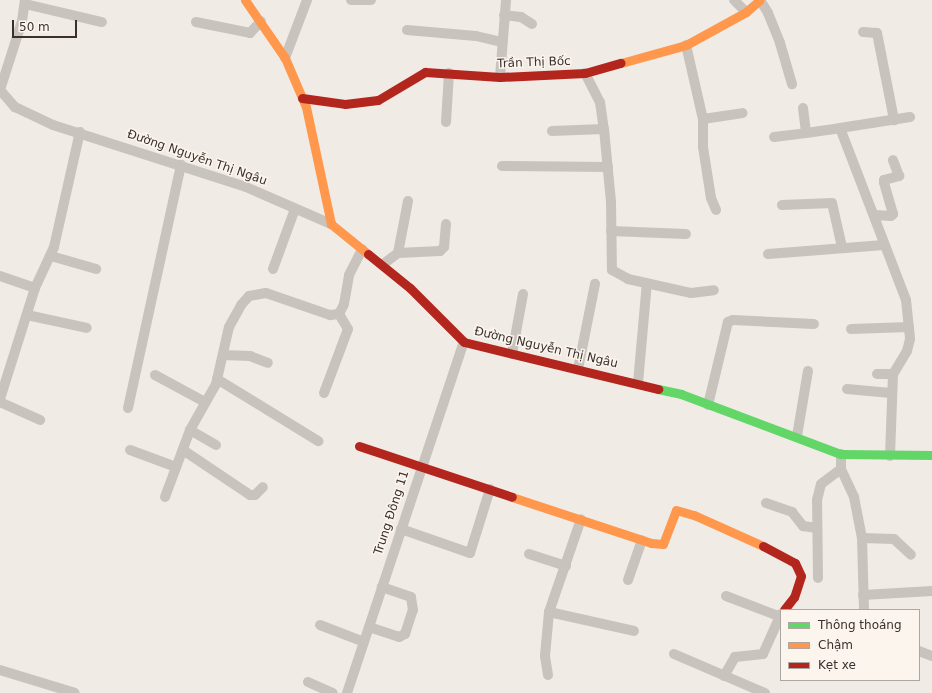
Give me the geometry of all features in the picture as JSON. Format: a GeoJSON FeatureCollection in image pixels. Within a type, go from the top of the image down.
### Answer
{"type":"FeatureCollection","features":[{"type":"Feature","properties":{"kind":"street"},"geometry":{"type":"LineString","coordinates":[[246,0],[285,58],[302,98],[316,143],[331,224]]}},
{"type":"Feature","properties":{"kind":"street"},"geometry":{"type":"LineString","coordinates":[[285,58],[307,0]]}},
{"type":"Feature","properties":{"kind":"street"},"geometry":{"type":"LineString","coordinates":[[351,0],[371,0]]}},
{"type":"Feature","properties":{"kind":"street"},"geometry":{"type":"LineString","coordinates":[[500,77],[506,0]]}},
{"type":"Feature","properties":{"kind":"street"},"geometry":{"type":"LineString","coordinates":[[734,0],[746,12]]}},
{"type":"Feature","properties":{"kind":"street"},"geometry":{"type":"LineString","coordinates":[[760,0],[768,13],[780,43],[792,84]]}},
{"type":"Feature","properties":{"kind":"street","name":"Trần Thị Bốc"},"geometry":{"type":"LineString","coordinates":[[302,98],[345,104],[378,100],[417,75],[449,73],[500,77],[585,73],[686,45],[746,12],[760,0]]}},
{"type":"Feature","properties":{"kind":"street"},"geometry":{"type":"LineString","coordinates":[[0,90],[25,2],[102,22]]}},
{"type":"Feature","properties":{"kind":"street"},"geometry":{"type":"LineString","coordinates":[[504,15],[521,17],[532,24]]}},
{"type":"Feature","properties":{"kind":"street"},"geometry":{"type":"LineString","coordinates":[[196,22],[250,33],[261,21]]}},
{"type":"Feature","properties":{"kind":"street"},"geometry":{"type":"LineString","coordinates":[[407,30],[476,36],[502,42]]}},
{"type":"Feature","properties":{"kind":"street"},"geometry":{"type":"LineString","coordinates":[[863,32],[877,33],[894,120]]}},
{"type":"Feature","properties":{"kind":"street"},"geometry":{"type":"LineString","coordinates":[[686,45],[703,120],[703,147],[711,198],[716,210]]}},
{"type":"Feature","properties":{"kind":"street"},"geometry":{"type":"LineString","coordinates":[[446,122],[449,73]]}},
{"type":"Feature","properties":{"kind":"street"},"geometry":{"type":"LineString","coordinates":[[585,73],[600,102],[604,129],[608,167],[612,270],[619,276],[691,293],[714,290]]}},
{"type":"Feature","properties":{"kind":"street","name":"Đường Nguyễn Thị Ngâu"},"geometry":{"type":"LineString","coordinates":[[0,90],[15,107],[53,125],[80,132],[246,186],[295,210],[331,224],[410,288],[464,342],[638,383],[708,405],[797,436],[841,454],[890,456],[932,455]]}},
{"type":"Feature","properties":{"kind":"street"},"geometry":{"type":"LineString","coordinates":[[803,108],[806,133]]}},
{"type":"Feature","properties":{"kind":"street"},"geometry":{"type":"LineString","coordinates":[[703,120],[743,113]]}},
{"type":"Feature","properties":{"kind":"street"},"geometry":{"type":"LineString","coordinates":[[774,137],[910,117]]}},
{"type":"Feature","properties":{"kind":"street"},"geometry":{"type":"LineString","coordinates":[[840,128],[906,300],[910,327],[910,339],[908,351],[893,374],[891,393],[890,456]]}},
{"type":"Feature","properties":{"kind":"street"},"geometry":{"type":"LineString","coordinates":[[552,131],[604,129]]}},
{"type":"Feature","properties":{"kind":"street"},"geometry":{"type":"LineString","coordinates":[[0,399],[35,288],[51,256],[64,210],[80,132]]}},
{"type":"Feature","properties":{"kind":"street"},"geometry":{"type":"LineString","coordinates":[[874,215],[891,216],[893,214],[884,182],[884,180],[899,176],[893,160]]}},
{"type":"Feature","properties":{"kind":"street"},"geometry":{"type":"LineString","coordinates":[[128,408],[181,165]]}},
{"type":"Feature","properties":{"kind":"street"},"geometry":{"type":"LineString","coordinates":[[502,166],[608,167]]}},
{"type":"Feature","properties":{"kind":"street"},"geometry":{"type":"LineString","coordinates":[[398,253],[408,201]]}},
{"type":"Feature","properties":{"kind":"street"},"geometry":{"type":"LineString","coordinates":[[782,205],[832,203],[842,247]]}},
{"type":"Feature","properties":{"kind":"street"},"geometry":{"type":"LineString","coordinates":[[273,269],[295,210]]}},
{"type":"Feature","properties":{"kind":"street"},"geometry":{"type":"LineString","coordinates":[[382,265],[398,253],[440,251],[444,247],[446,224]]}},
{"type":"Feature","properties":{"kind":"street"},"geometry":{"type":"LineString","coordinates":[[611,231],[686,234]]}},
{"type":"Feature","properties":{"kind":"street"},"geometry":{"type":"LineString","coordinates":[[768,254],[842,247],[884,245]]}},
{"type":"Feature","properties":{"kind":"street"},"geometry":{"type":"LineString","coordinates":[[339,314],[344,304],[349,275],[362,249]]}},
{"type":"Feature","properties":{"kind":"street"},"geometry":{"type":"LineString","coordinates":[[51,256],[96,269]]}},
{"type":"Feature","properties":{"kind":"street"},"geometry":{"type":"LineString","coordinates":[[0,276],[35,288]]}},
{"type":"Feature","properties":{"kind":"street"},"geometry":{"type":"LineString","coordinates":[[638,383],[647,283]]}},
{"type":"Feature","properties":{"kind":"street"},"geometry":{"type":"LineString","coordinates":[[578,369],[595,284]]}},
{"type":"Feature","properties":{"kind":"street"},"geometry":{"type":"LineString","coordinates":[[165,497],[190,430],[217,379],[229,328],[241,305],[253,295],[266,293],[330,316],[339,314]]}},
{"type":"Feature","properties":{"kind":"street"},"geometry":{"type":"LineString","coordinates":[[512,354],[523,294]]}},
{"type":"Feature","properties":{"kind":"street"},"geometry":{"type":"LineString","coordinates":[[324,392],[348,329],[339,314]]}},
{"type":"Feature","properties":{"kind":"street"},"geometry":{"type":"LineString","coordinates":[[27,315],[87,328]]}},
{"type":"Feature","properties":{"kind":"street"},"geometry":{"type":"LineString","coordinates":[[708,405],[728,322],[733,320],[814,324]]}},
{"type":"Feature","properties":{"kind":"street"},"geometry":{"type":"LineString","coordinates":[[851,329],[910,327]]}},
{"type":"Feature","properties":{"kind":"street","name":"Trung Đông 11"},"geometry":{"type":"LineString","coordinates":[[347,693],[464,342]]}},
{"type":"Feature","properties":{"kind":"street"},"geometry":{"type":"LineString","coordinates":[[223,355],[250,356],[268,364]]}},
{"type":"Feature","properties":{"kind":"street"},"geometry":{"type":"LineString","coordinates":[[797,436],[808,371]]}},
{"type":"Feature","properties":{"kind":"street"},"geometry":{"type":"LineString","coordinates":[[877,374],[893,374]]}},
{"type":"Feature","properties":{"kind":"street"},"geometry":{"type":"LineString","coordinates":[[155,375],[205,402]]}},
{"type":"Feature","properties":{"kind":"street"},"geometry":{"type":"LineString","coordinates":[[217,379],[318,441]]}},
{"type":"Feature","properties":{"kind":"street"},"geometry":{"type":"LineString","coordinates":[[847,389],[891,393]]}},
{"type":"Feature","properties":{"kind":"street"},"geometry":{"type":"LineString","coordinates":[[0,402],[40,420]]}},
{"type":"Feature","properties":{"kind":"street"},"geometry":{"type":"LineString","coordinates":[[190,430],[216,445]]}},
{"type":"Feature","properties":{"kind":"street"},"geometry":{"type":"LineString","coordinates":[[359,446],[642,540],[663,544],[676,510],[694,515],[785,556],[795,563],[801,576],[794,597],[785,609]]}},
{"type":"Feature","properties":{"kind":"street"},"geometry":{"type":"LineString","coordinates":[[130,450],[176,467]]}},
{"type":"Feature","properties":{"kind":"street"},"geometry":{"type":"LineString","coordinates":[[183,450],[250,495],[258,493],[263,487]]}},
{"type":"Feature","properties":{"kind":"street"},"geometry":{"type":"LineString","coordinates":[[841,454],[841,469],[854,497],[862,538],[864,609]]}},
{"type":"Feature","properties":{"kind":"street"},"geometry":{"type":"LineString","coordinates":[[818,578],[817,500],[821,484],[841,469]]}},
{"type":"Feature","properties":{"kind":"street"},"geometry":{"type":"LineString","coordinates":[[401,529],[470,553],[490,489]]}},
{"type":"Feature","properties":{"kind":"street"},"geometry":{"type":"LineString","coordinates":[[766,503],[792,512],[803,526],[817,528]]}},
{"type":"Feature","properties":{"kind":"street"},"geometry":{"type":"LineString","coordinates":[[548,676],[545,656],[549,612],[581,519]]}},
{"type":"Feature","properties":{"kind":"street"},"geometry":{"type":"LineString","coordinates":[[862,538],[894,539],[911,555]]}},
{"type":"Feature","properties":{"kind":"street"},"geometry":{"type":"LineString","coordinates":[[628,580],[642,540]]}},
{"type":"Feature","properties":{"kind":"street"},"geometry":{"type":"LineString","coordinates":[[529,554],[566,566]]}},
{"type":"Feature","properties":{"kind":"street"},"geometry":{"type":"LineString","coordinates":[[369,627],[399,637],[405,634],[407,628],[412,610],[411,597],[382,587]]}},
{"type":"Feature","properties":{"kind":"street"},"geometry":{"type":"LineString","coordinates":[[863,596],[932,591]]}},
{"type":"Feature","properties":{"kind":"street"},"geometry":{"type":"LineString","coordinates":[[726,596],[780,614]]}},
{"type":"Feature","properties":{"kind":"street"},"geometry":{"type":"LineString","coordinates":[[549,612],[634,631]]}},
{"type":"Feature","properties":{"kind":"street"},"geometry":{"type":"LineString","coordinates":[[724,676],[734,657],[763,654],[780,616]]}},
{"type":"Feature","properties":{"kind":"street"},"geometry":{"type":"LineString","coordinates":[[320,625],[364,642]]}},
{"type":"Feature","properties":{"kind":"street"},"geometry":{"type":"LineString","coordinates":[[920,651],[932,656]]}},
{"type":"Feature","properties":{"kind":"street"},"geometry":{"type":"LineString","coordinates":[[674,654],[765,693]]}},
{"type":"Feature","properties":{"kind":"street"},"geometry":{"type":"LineString","coordinates":[[0,670],[75,693]]}},
{"type":"Feature","properties":{"kind":"street"},"geometry":{"type":"LineString","coordinates":[[308,682],[333,693]]}},
{"type":"Feature","properties":{"kind":"traffic: fast"},"geometry":{"type":"LineString","coordinates":[[658,389],[681,394],[841,454],[932,455]]}},
{"type":"Feature","properties":{"kind":"traffic: slow"},"geometry":{"type":"LineString","coordinates":[[245,0],[285,58],[306,107],[331,224],[368,254]]}},
{"type":"Feature","properties":{"kind":"traffic: slow"},"geometry":{"type":"LineString","coordinates":[[621,63],[686,45],[746,12],[760,0]]}},
{"type":"Feature","properties":{"kind":"traffic: slow"},"geometry":{"type":"LineString","coordinates":[[512,497],[651,543],[663,544],[676,510],[694,515],[763,546]]}},
{"type":"Feature","properties":{"kind":"traffic: jam"},"geometry":{"type":"LineString","coordinates":[[302,98],[345,104],[378,100],[425,72],[500,77],[585,73],[621,63]]}},
{"type":"Feature","properties":{"kind":"traffic: jam"},"geometry":{"type":"LineString","coordinates":[[368,254],[410,288],[464,342],[658,389]]}},
{"type":"Feature","properties":{"kind":"traffic: jam"},"geometry":{"type":"LineString","coordinates":[[359,446],[512,497]]}},
{"type":"Feature","properties":{"kind":"traffic: jam"},"geometry":{"type":"LineString","coordinates":[[763,546],[795,563],[801,576],[794,597],[785,609]]}}]}
